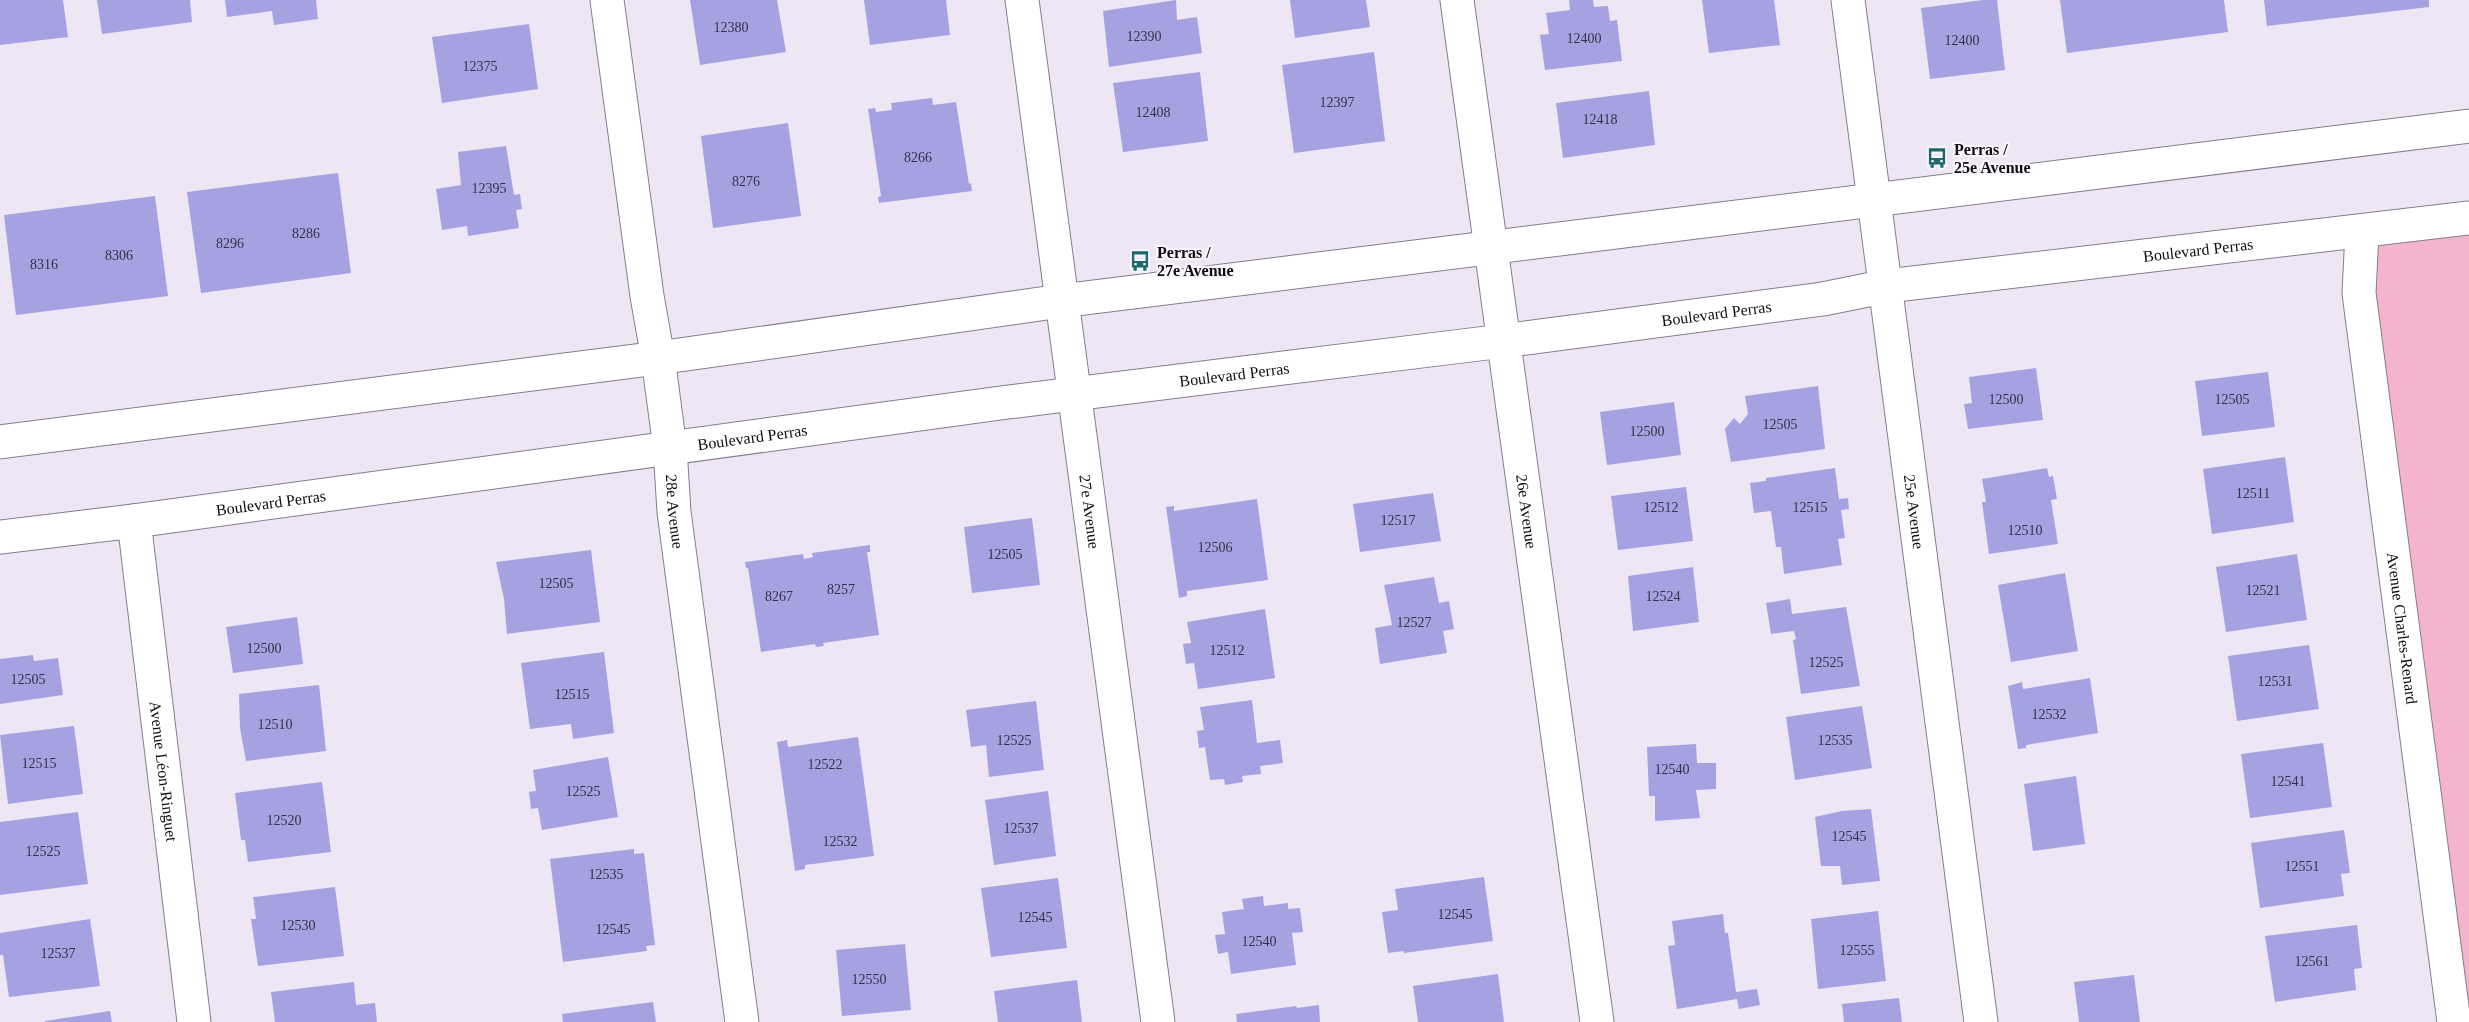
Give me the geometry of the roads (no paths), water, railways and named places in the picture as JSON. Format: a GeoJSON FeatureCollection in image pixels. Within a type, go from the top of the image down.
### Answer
{"type":"FeatureCollection","features":[{"type":"Feature","properties":{"kind":"street","name":"28e Avenue"},"geometry":{"type":"LineString","coordinates":[[607,0],[670,448],[674,512],[742,1022]]}},
{"type":"Feature","properties":{"kind":"street","name":"27e Avenue"},"geometry":{"type":"LineString","coordinates":[[1022,0],[1158,1022]]}},
{"type":"Feature","properties":{"kind":"street","name":"26e Avenue"},"geometry":{"type":"LineString","coordinates":[[1457,0],[1489,247],[1597,1022]]}},
{"type":"Feature","properties":{"kind":"street","name":"25e Avenue"},"geometry":{"type":"LineString","coordinates":[[1848,0],[1981,1022]]}},
{"type":"Feature","properties":{"kind":"street"},"geometry":{"type":"LineString","coordinates":[[0,442],[658,358],[1061,302],[1489,247],[2469,126]]}},
{"type":"Feature","properties":{"kind":"street","name":"Boulevard Perras"},"geometry":{"type":"LineString","coordinates":[[0,537],[134,521],[1008,402],[1823,299],[1887,286],[2362,233],[2469,218]]}},
{"type":"Feature","properties":{"kind":"street","name":"Avenue Charles-Renard"},"geometry":{"type":"LineString","coordinates":[[2362,233],[2360,293],[2454,1022]]}},
{"type":"Feature","properties":{"kind":"street","name":"Avenue Léon-Ringuet"},"geometry":{"type":"LineString","coordinates":[[134,521],[194,1022]]}},
{"type":"Feature","properties":{"kind":"place","name":"Perras / 25e Avenue"},"geometry":{"type":"Point","coordinates":[1937,158]}},
{"type":"Feature","properties":{"kind":"place","name":"Perras / 27e Avenue"},"geometry":{"type":"Point","coordinates":[1140,261]}}]}
